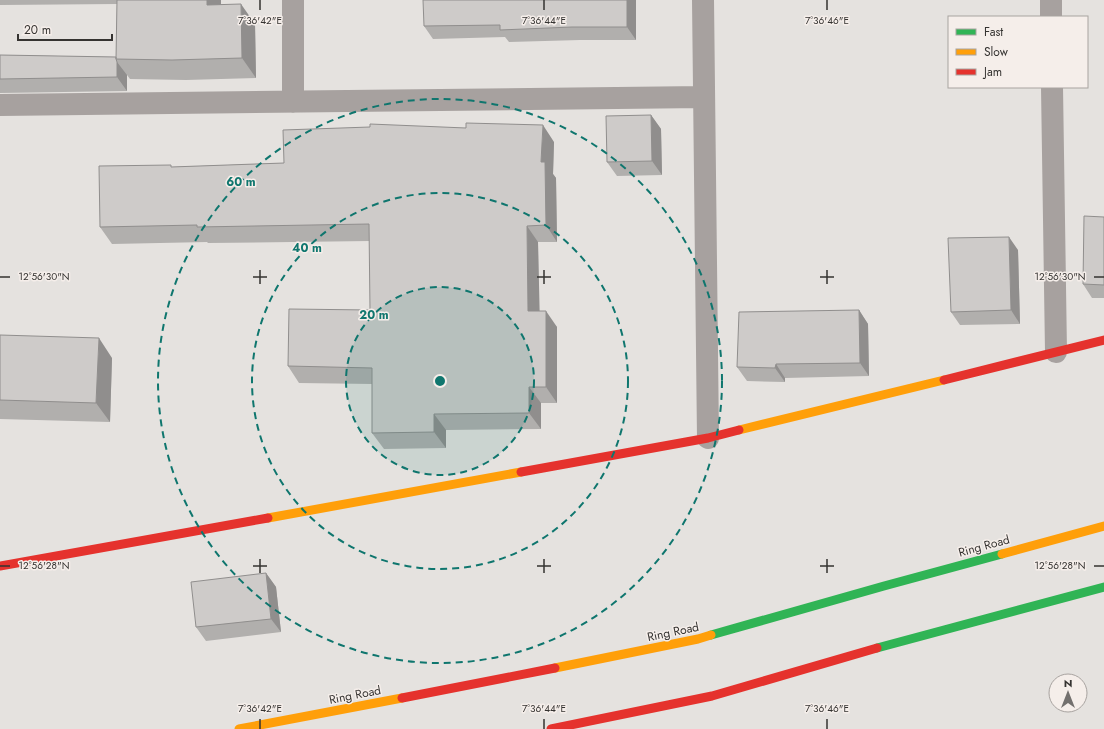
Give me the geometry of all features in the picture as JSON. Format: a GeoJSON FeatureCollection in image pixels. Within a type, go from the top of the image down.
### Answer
{"type":"FeatureCollection","features":[{"type":"Feature","properties":{"kind":"main road"},"geometry":{"type":"LineString","coordinates":[[0,566],[708,438],[1104,340]]}},
{"type":"Feature","properties":{"kind":"main road","name":"Ring Road"},"geometry":{"type":"LineString","coordinates":[[239,729],[447,690],[698,639],[1104,526]]}},
{"type":"Feature","properties":{"kind":"main road"},"geometry":{"type":"LineString","coordinates":[[551,729],[712,696],[900,642],[1104,587]]}},
{"type":"Feature","properties":{"kind":"street"},"geometry":{"type":"LineString","coordinates":[[293,0],[293,102]]}},
{"type":"Feature","properties":{"kind":"street"},"geometry":{"type":"LineString","coordinates":[[703,0],[708,438]]}},
{"type":"Feature","properties":{"kind":"street"},"geometry":{"type":"LineString","coordinates":[[1050,0],[1051,16]]}},
{"type":"Feature","properties":{"kind":"street"},"geometry":{"type":"LineString","coordinates":[[1052,88],[1056,352]]}},
{"type":"Feature","properties":{"kind":"street"},"geometry":{"type":"LineString","coordinates":[[0,105],[703,97]]}},
{"type":"Feature","properties":{"kind":"building"},"geometry":{"type":"Polygon","coordinates":[[[117,0],[207,0],[207,5],[241,4],[242,58],[172,60],[116,59],[117,0]]]}},
{"type":"Feature","properties":{"kind":"building"},"geometry":{"type":"Polygon","coordinates":[[[423,0],[627,0],[627,27],[572,27],[500,30],[500,25],[424,26],[423,0]]]}},
{"type":"Feature","properties":{"kind":"building"},"geometry":{"type":"Polygon","coordinates":[[[0,55],[116,57],[117,77],[0,79],[0,55]]]}},
{"type":"Feature","properties":{"kind":"building"},"geometry":{"type":"Polygon","coordinates":[[[651,115],[652,161],[607,162],[606,116],[651,115]]]}},
{"type":"Feature","properties":{"kind":"building"},"geometry":{"type":"Polygon","coordinates":[[[466,123],[543,125],[541,162],[545,162],[546,225],[527,226],[528,311],[546,311],[546,387],[529,387],[529,413],[434,414],[434,432],[372,433],[372,368],[288,366],[289,309],[370,310],[369,224],[100,227],[99,166],[171,165],[171,167],[284,163],[283,130],[370,127],[370,124],[466,128],[466,123]]]}},
{"type":"Feature","properties":{"kind":"building"},"geometry":{"type":"Polygon","coordinates":[[[1084,216],[1104,217],[1104,285],[1083,284],[1084,216]]]}},
{"type":"Feature","properties":{"kind":"building"},"geometry":{"type":"Polygon","coordinates":[[[1009,237],[1011,310],[951,312],[948,238],[1009,237]]]}},
{"type":"Feature","properties":{"kind":"building"},"geometry":{"type":"Polygon","coordinates":[[[859,310],[860,363],[776,364],[775,368],[737,367],[739,312],[859,310]]]}},
{"type":"Feature","properties":{"kind":"building"},"geometry":{"type":"Polygon","coordinates":[[[0,335],[99,338],[96,403],[0,400],[0,335]]]}},
{"type":"Feature","properties":{"kind":"building"},"geometry":{"type":"Polygon","coordinates":[[[266,573],[271,619],[196,627],[191,582],[266,573]]]}},
{"type":"Feature","properties":{"kind":"traffic: fast"},"geometry":{"type":"LineString","coordinates":[[711,635],[1002,554]]}},
{"type":"Feature","properties":{"kind":"traffic: fast"},"geometry":{"type":"LineString","coordinates":[[877,648],[1104,587]]}},
{"type":"Feature","properties":{"kind":"traffic: slow"},"geometry":{"type":"LineString","coordinates":[[739,430],[944,380]]}},
{"type":"Feature","properties":{"kind":"traffic: slow"},"geometry":{"type":"LineString","coordinates":[[268,518],[521,472]]}},
{"type":"Feature","properties":{"kind":"traffic: slow"},"geometry":{"type":"LineString","coordinates":[[1002,554],[1104,526]]}},
{"type":"Feature","properties":{"kind":"traffic: slow"},"geometry":{"type":"LineString","coordinates":[[555,668],[698,639],[711,635]]}},
{"type":"Feature","properties":{"kind":"traffic: slow"},"geometry":{"type":"LineString","coordinates":[[239,729],[402,698]]}},
{"type":"Feature","properties":{"kind":"traffic: jam"},"geometry":{"type":"LineString","coordinates":[[944,380],[1104,340]]}},
{"type":"Feature","properties":{"kind":"traffic: jam"},"geometry":{"type":"LineString","coordinates":[[521,472],[708,438],[739,430]]}},
{"type":"Feature","properties":{"kind":"traffic: jam"},"geometry":{"type":"LineString","coordinates":[[0,566],[268,518]]}},
{"type":"Feature","properties":{"kind":"traffic: jam"},"geometry":{"type":"LineString","coordinates":[[551,729],[712,696],[877,648]]}},
{"type":"Feature","properties":{"kind":"traffic: jam"},"geometry":{"type":"LineString","coordinates":[[402,698],[555,668]]}}]}
